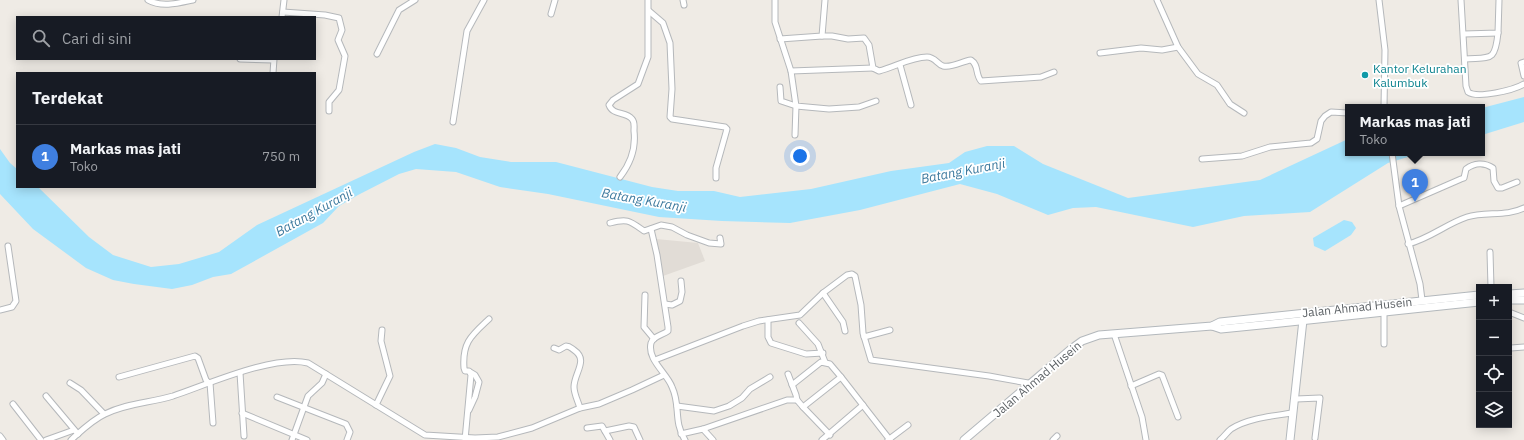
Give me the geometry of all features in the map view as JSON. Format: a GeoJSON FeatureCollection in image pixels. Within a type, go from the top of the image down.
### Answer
{"type":"FeatureCollection","features":[{"type":"Feature","properties":{"kind":"main road"},"geometry":{"type":"LineString","coordinates":[[1512,294],[1524,293]]}},
{"type":"Feature","properties":{"kind":"main road","name":"Jalan Ahmad Husein"},"geometry":{"type":"LineString","coordinates":[[1212,326],[1221,329],[1303,320],[1380,310],[1422,300],[1476,295]]}},
{"type":"Feature","properties":{"kind":"main road"},"geometry":{"type":"LineString","coordinates":[[1512,300],[1524,300]]}},
{"type":"Feature","properties":{"kind":"main road","name":"Jalan Ahmad Husein"},"geometry":{"type":"LineString","coordinates":[[964,440],[1028,383],[1082,340],[1099,335],[1212,326],[1220,322],[1476,302]]}},
{"type":"Feature","properties":{"kind":"main road"},"geometry":{"type":"LineString","coordinates":[[1290,440],[1292,413],[1296,399],[1303,320]]}},
{"type":"Feature","properties":{"kind":"street"},"geometry":{"type":"LineString","coordinates":[[148,0],[154,3],[164,4],[194,0]]}},
{"type":"Feature","properties":{"kind":"street"},"geometry":{"type":"LineString","coordinates":[[284,0],[283,15],[325,15],[339,18],[342,30],[338,40],[345,56],[339,90],[329,102],[329,111]]}},
{"type":"Feature","properties":{"kind":"street"},"geometry":{"type":"LineString","coordinates":[[377,54],[399,10],[415,0]]}},
{"type":"Feature","properties":{"kind":"street"},"geometry":{"type":"LineString","coordinates":[[452,122],[466,31],[484,0]]}},
{"type":"Feature","properties":{"kind":"street"},"geometry":{"type":"LineString","coordinates":[[551,14],[554,0]]}},
{"type":"Feature","properties":{"kind":"street"},"geometry":{"type":"LineString","coordinates":[[620,177],[628,166],[636,143],[634,122],[630,117],[614,112],[609,105],[613,100],[638,84],[648,57],[648,0]]}},
{"type":"Feature","properties":{"kind":"street"},"geometry":{"type":"LineString","coordinates":[[775,0],[775,22],[791,71],[796,106],[795,135]]}},
{"type":"Feature","properties":{"kind":"street"},"geometry":{"type":"LineString","coordinates":[[822,36],[825,0]]}},
{"type":"Feature","properties":{"kind":"street"},"geometry":{"type":"LineString","coordinates":[[1157,0],[1178,47],[1198,74],[1217,85],[1230,104],[1244,114]]}},
{"type":"Feature","properties":{"kind":"street"},"geometry":{"type":"LineString","coordinates":[[1380,0],[1385,50],[1384,104]]}},
{"type":"Feature","properties":{"kind":"street"},"geometry":{"type":"LineString","coordinates":[[1461,0],[1466,86],[1468,92],[1471,95],[1503,91],[1524,84]]}},
{"type":"Feature","properties":{"kind":"street"},"geometry":{"type":"LineString","coordinates":[[1465,59],[1490,57],[1494,55],[1496,51],[1498,33],[1499,0]]}},
{"type":"Feature","properties":{"kind":"street"},"geometry":{"type":"LineString","coordinates":[[649,11],[663,23],[670,43],[672,89],[670,117],[672,119],[726,128],[716,168],[716,178]]}},
{"type":"Feature","properties":{"kind":"street"},"geometry":{"type":"LineString","coordinates":[[1464,34],[1498,33]]}},
{"type":"Feature","properties":{"kind":"street"},"geometry":{"type":"LineString","coordinates":[[780,39],[822,36],[848,39],[864,38],[869,45],[873,68]]}},
{"type":"Feature","properties":{"kind":"street"},"geometry":{"type":"LineString","coordinates":[[1100,53],[1141,48],[1162,50],[1178,47]]}},
{"type":"Feature","properties":{"kind":"street"},"geometry":{"type":"LineString","coordinates":[[791,71],[873,68],[879,71],[929,57],[938,64],[948,66],[971,60],[976,65],[978,77],[981,81],[1041,77],[1054,72]]}},
{"type":"Feature","properties":{"kind":"street"},"geometry":{"type":"LineString","coordinates":[[250,60],[274,60],[273,72]]}},
{"type":"Feature","properties":{"kind":"street"},"geometry":{"type":"LineString","coordinates":[[1524,62],[1522,63],[1524,76]]}},
{"type":"Feature","properties":{"kind":"street"},"geometry":{"type":"LineString","coordinates":[[900,65],[911,105]]}},
{"type":"Feature","properties":{"kind":"street"},"geometry":{"type":"LineString","coordinates":[[780,87],[781,101],[796,106],[829,109],[858,107],[876,101]]}},
{"type":"Feature","properties":{"kind":"street"},"geometry":{"type":"LineString","coordinates":[[1202,159],[1242,156],[1270,146],[1311,143],[1317,139],[1321,121],[1326,116],[1331,112],[1345,113]]}},
{"type":"Feature","properties":{"kind":"street"},"geometry":{"type":"LineString","coordinates":[[1392,156],[1399,206],[1418,277],[1422,300]]}},
{"type":"Feature","properties":{"kind":"street"},"geometry":{"type":"LineString","coordinates":[[1399,206],[1461,179],[1465,176],[1466,169],[1480,163],[1487,164],[1493,168],[1494,181],[1498,188],[1502,188],[1517,182]]}},
{"type":"Feature","properties":{"kind":"street"},"geometry":{"type":"LineString","coordinates":[[1408,244],[1428,237],[1466,218],[1508,213],[1524,208]]}},
{"type":"Feature","properties":{"kind":"street"},"geometry":{"type":"LineString","coordinates":[[610,223],[629,220],[644,231],[661,225],[672,227],[687,235],[709,243],[721,244],[720,238]]}},
{"type":"Feature","properties":{"kind":"street"},"geometry":{"type":"LineString","coordinates":[[651,229],[665,304],[668,331],[654,339],[651,347],[655,360],[672,386],[677,406],[676,420],[685,440]]}},
{"type":"Feature","properties":{"kind":"street"},"geometry":{"type":"LineString","coordinates":[[0,310],[12,307],[16,303],[8,246]]}},
{"type":"Feature","properties":{"kind":"street"},"geometry":{"type":"LineString","coordinates":[[1490,252],[1491,284]]}},
{"type":"Feature","properties":{"kind":"street"},"geometry":{"type":"LineString","coordinates":[[655,360],[743,326],[800,315],[823,293],[847,275],[854,274],[861,305],[864,337],[869,358],[872,360],[989,376],[1028,383]]}},
{"type":"Feature","properties":{"kind":"street"},"geometry":{"type":"LineString","coordinates":[[665,304],[672,305],[680,301],[682,292],[681,281]]}},
{"type":"Feature","properties":{"kind":"street"},"geometry":{"type":"LineString","coordinates":[[823,293],[843,322],[845,331]]}},
{"type":"Feature","properties":{"kind":"street"},"geometry":{"type":"LineString","coordinates":[[645,295],[644,327],[654,339]]}},
{"type":"Feature","properties":{"kind":"street"},"geometry":{"type":"LineString","coordinates":[[1380,310],[1384,344]]}},
{"type":"Feature","properties":{"kind":"street"},"geometry":{"type":"LineString","coordinates":[[1512,313],[1524,318]]}},
{"type":"Feature","properties":{"kind":"street"},"geometry":{"type":"LineString","coordinates":[[465,438],[471,380],[470,372],[465,371],[464,368],[468,339],[489,319]]}},
{"type":"Feature","properties":{"kind":"street"},"geometry":{"type":"LineString","coordinates":[[768,320],[768,337],[771,343],[806,354],[822,353]]}},
{"type":"Feature","properties":{"kind":"street"},"geometry":{"type":"LineString","coordinates":[[799,323],[818,344],[825,362]]}},
{"type":"Feature","properties":{"kind":"street"},"geometry":{"type":"LineString","coordinates":[[376,404],[390,376],[381,341],[382,330]]}},
{"type":"Feature","properties":{"kind":"street"},"geometry":{"type":"LineString","coordinates":[[864,337],[890,330]]}},
{"type":"Feature","properties":{"kind":"street"},"geometry":{"type":"LineString","coordinates":[[1114,334],[1142,417],[1146,440]]}},
{"type":"Feature","properties":{"kind":"street"},"geometry":{"type":"LineString","coordinates":[[554,348],[559,350],[569,346],[581,356],[582,361],[575,378],[574,386],[580,408]]}},
{"type":"Feature","properties":{"kind":"street"},"geometry":{"type":"LineString","coordinates":[[1512,348],[1524,347]]}},
{"type":"Feature","properties":{"kind":"street"},"geometry":{"type":"LineString","coordinates":[[119,377],[195,356],[198,358],[206,380],[209,383],[213,423]]}},
{"type":"Feature","properties":{"kind":"street"},"geometry":{"type":"LineString","coordinates":[[46,440],[76,432],[104,414],[129,404],[173,396],[209,383],[290,360],[308,363],[425,435],[465,438],[498,437],[532,428],[580,408],[598,404],[664,375]]}},
{"type":"Feature","properties":{"kind":"street"},"geometry":{"type":"LineString","coordinates":[[792,385],[821,362],[825,362],[830,364],[889,440],[908,424]]}},
{"type":"Feature","properties":{"kind":"street"},"geometry":{"type":"LineString","coordinates":[[240,374],[244,436]]}},
{"type":"Feature","properties":{"kind":"street"},"geometry":{"type":"LineString","coordinates":[[293,438],[308,396],[322,383],[326,374]]}},
{"type":"Feature","properties":{"kind":"street"},"geometry":{"type":"LineString","coordinates":[[788,374],[797,400],[830,435]]}},
{"type":"Feature","properties":{"kind":"street"},"geometry":{"type":"LineString","coordinates":[[1131,386],[1159,374],[1162,375],[1178,417]]}},
{"type":"Feature","properties":{"kind":"street"},"geometry":{"type":"LineString","coordinates":[[677,406],[714,411],[729,406],[742,398],[750,389],[770,377]]}},
{"type":"Feature","properties":{"kind":"street"},"geometry":{"type":"LineString","coordinates":[[803,408],[840,377]]}},
{"type":"Feature","properties":{"kind":"street"},"geometry":{"type":"LineString","coordinates":[[70,383],[81,390],[104,414]]}},
{"type":"Feature","properties":{"kind":"street"},"geometry":{"type":"LineString","coordinates":[[46,396],[76,432]]}},
{"type":"Feature","properties":{"kind":"street"},"geometry":{"type":"LineString","coordinates":[[277,397],[346,424],[350,432],[347,440]]}},
{"type":"Feature","properties":{"kind":"street"},"geometry":{"type":"LineString","coordinates":[[1296,399],[1320,398],[1315,438]]}},
{"type":"Feature","properties":{"kind":"street"},"geometry":{"type":"LineString","coordinates":[[681,434],[704,429],[787,400],[797,400]]}},
{"type":"Feature","properties":{"kind":"street"},"geometry":{"type":"LineString","coordinates":[[13,404],[41,440]]}},
{"type":"Feature","properties":{"kind":"street"},"geometry":{"type":"LineString","coordinates":[[822,440],[830,435],[863,405]]}},
{"type":"Feature","properties":{"kind":"street"},"geometry":{"type":"LineString","coordinates":[[242,413],[293,438],[307,440]]}},
{"type":"Feature","properties":{"kind":"street"},"geometry":{"type":"LineString","coordinates":[[1220,440],[1231,429],[1242,424],[1268,416],[1292,413]]}},
{"type":"Feature","properties":{"kind":"street"},"geometry":{"type":"LineString","coordinates":[[587,428],[601,426],[610,440]]}},
{"type":"Feature","properties":{"kind":"street"},"geometry":{"type":"LineString","coordinates":[[605,431],[629,426],[634,427],[640,440]]}},
{"type":"Feature","properties":{"kind":"street"},"geometry":{"type":"LineString","coordinates":[[704,429],[713,440]]}},
{"type":"Feature","properties":{"kind":"street"},"geometry":{"type":"LineString","coordinates":[[71,440],[76,432]]}},
{"type":"Feature","properties":{"kind":"street"},"geometry":{"type":"LineString","coordinates":[[0,436],[3,440]]}},
{"type":"Feature","properties":{"kind":"shaded area"},"geometry":{"type":"Polygon","coordinates":[[[656,239],[698,243],[705,261],[663,276],[656,239]]]}},
{"type":"Feature","properties":{"kind":"water"},"geometry":{"type":"Polygon","coordinates":[[[1524,97],[1524,122],[1485,134],[1485,107],[1524,97]]]}},
{"type":"Feature","properties":{"kind":"water","name":"Batang Kuranji"},"geometry":{"type":"Polygon","coordinates":[[[1345,140],[1345,156],[1411,156],[1388,163],[1310,212],[1244,216],[1193,227],[1096,207],[1073,208],[1048,215],[997,194],[960,184],[860,210],[790,223],[659,217],[548,194],[500,187],[456,172],[416,169],[399,174],[358,195],[339,206],[323,223],[231,274],[213,277],[192,285],[172,289],[113,280],[86,268],[33,229],[0,194],[0,149],[10,163],[16,168],[16,188],[39,188],[89,237],[113,255],[151,267],[179,264],[219,252],[257,225],[414,152],[435,144],[456,148],[480,157],[511,162],[556,162],[652,187],[678,191],[714,191],[740,197],[811,189],[891,171],[949,163],[965,152],[987,146],[1014,146],[1043,164],[1128,198],[1260,180],[1345,140]]]}},
{"type":"Feature","properties":{"kind":"water"},"geometry":{"type":"Polygon","coordinates":[[[1344,220],[1352,222],[1356,228],[1351,235],[1325,251],[1314,246],[1313,238],[1344,220]]]}},
{"type":"Feature","properties":{"kind":"place","name":"Kantor Kelurahan Kalumbuk"},"geometry":{"type":"Point","coordinates":[1365,75]}},
{"type":"Feature","properties":{"kind":"place","name":"Markas mas jati"},"geometry":{"type":"Point","coordinates":[1415,202]}}]}
